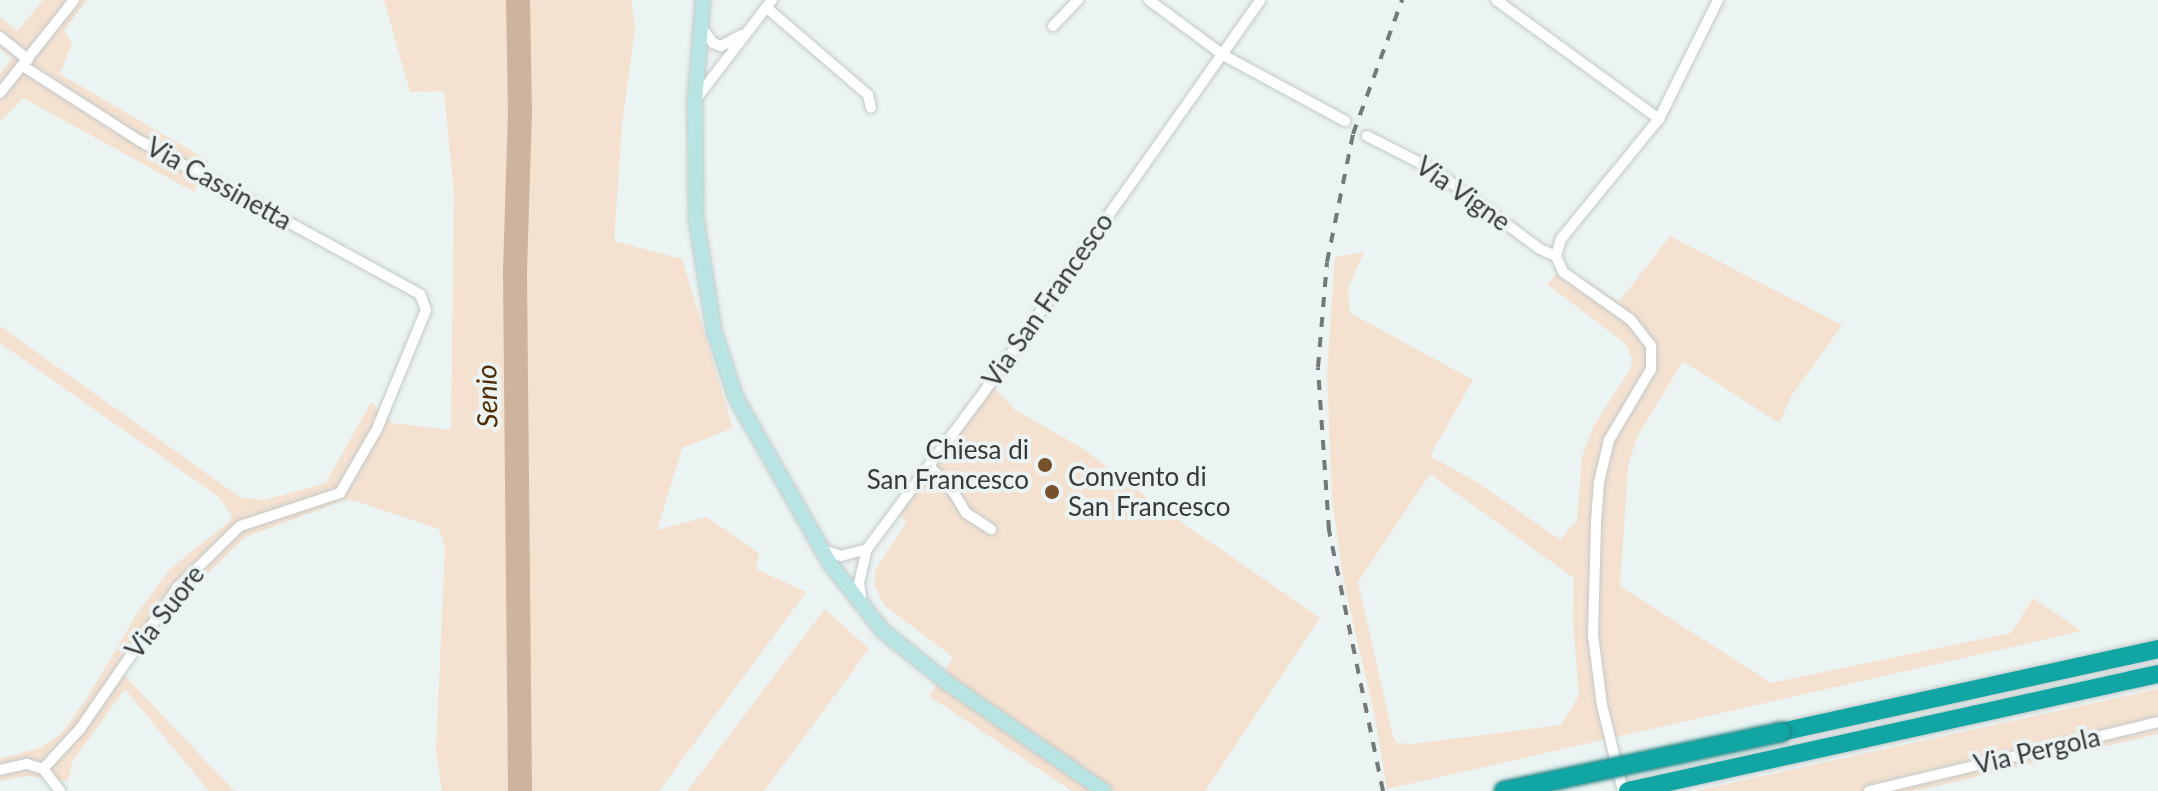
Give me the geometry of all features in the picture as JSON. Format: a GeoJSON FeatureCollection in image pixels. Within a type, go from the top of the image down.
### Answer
{"type":"FeatureCollection","features":[{"type":"Feature","properties":{"kind":"highway"},"geometry":{"type":"LineString","coordinates":[[1504,791],[2158,649]]}},
{"type":"Feature","properties":{"kind":"highway"},"geometry":{"type":"LineString","coordinates":[[1625,791],[2158,674]]}},
{"type":"Feature","properties":{"kind":"street"},"geometry":{"type":"LineString","coordinates":[[0,93],[74,0]]}},
{"type":"Feature","properties":{"kind":"street"},"geometry":{"type":"LineString","coordinates":[[703,0],[695,101],[696,218],[714,331],[736,398],[821,549],[883,631],[949,684],[1104,791]]}},
{"type":"Feature","properties":{"kind":"street"},"geometry":{"type":"LineString","coordinates":[[1053,26],[1078,0]]}},
{"type":"Feature","properties":{"kind":"street"},"geometry":{"type":"LineString","coordinates":[[1149,0],[1223,55],[1345,121]]}},
{"type":"Feature","properties":{"kind":"street","name":"Via San Francesco"},"geometry":{"type":"LineString","coordinates":[[862,606],[860,575],[867,549],[1010,356],[1260,0]]}},
{"type":"Feature","properties":{"kind":"street"},"geometry":{"type":"LineString","coordinates":[[1496,0],[1659,119]]}},
{"type":"Feature","properties":{"kind":"street"},"geometry":{"type":"LineString","coordinates":[[1556,256],[1568,230],[1659,119],[1718,0]]}},
{"type":"Feature","properties":{"kind":"street"},"geometry":{"type":"LineString","coordinates":[[695,101],[770,4],[868,95],[871,108]]}},
{"type":"Feature","properties":{"kind":"street"},"geometry":{"type":"LineString","coordinates":[[700,26],[713,43],[721,46],[729,45],[753,26]]}},
{"type":"Feature","properties":{"kind":"street","name":"Via Cassinetta"},"geometry":{"type":"LineString","coordinates":[[0,37],[26,63],[140,141],[420,294]]}},
{"type":"Feature","properties":{"kind":"street","name":"Via Vigne"},"geometry":{"type":"LineString","coordinates":[[1367,136],[1434,170],[1540,249],[1556,256],[1563,272],[1631,320],[1651,346],[1651,369],[1609,440],[1599,482],[1596,522],[1596,662],[1625,791]]}},
{"type":"Feature","properties":{"kind":"street","name":"Via Suore"},"geometry":{"type":"LineString","coordinates":[[43,769],[80,729],[178,587],[240,526],[340,493],[377,429],[426,310],[420,294]]}},
{"type":"Feature","properties":{"kind":"street"},"geometry":{"type":"LineString","coordinates":[[929,466],[966,513],[991,529]]}},
{"type":"Feature","properties":{"kind":"street"},"geometry":{"type":"LineString","coordinates":[[821,549],[841,556],[867,549]]}},
{"type":"Feature","properties":{"kind":"street","name":"Via Pergola"},"geometry":{"type":"LineString","coordinates":[[1869,791],[2158,722]]}},
{"type":"Feature","properties":{"kind":"street"},"geometry":{"type":"LineString","coordinates":[[0,770],[27,764],[43,769],[60,791]]}},
{"type":"Feature","properties":{"kind":"shaded area"},"geometry":{"type":"Polygon","coordinates":[[[43,0],[87,0],[64,31],[72,43],[60,74],[209,161],[194,192],[23,98],[0,122],[0,74],[12,58],[0,49],[0,17],[17,31],[43,0]]]}},
{"type":"Feature","properties":{"kind":"shaded area"},"geometry":{"type":"Polygon","coordinates":[[[384,0],[631,0],[635,28],[622,125],[614,241],[682,259],[733,428],[682,448],[657,530],[706,517],[759,553],[756,569],[806,592],[659,791],[442,791],[436,751],[445,548],[439,529],[345,500],[245,537],[159,621],[124,675],[234,791],[209,791],[125,689],[72,762],[68,781],[26,776],[0,781],[0,759],[40,748],[62,733],[89,695],[136,615],[171,568],[229,522],[232,515],[219,497],[0,343],[0,326],[241,498],[265,500],[326,483],[371,402],[392,423],[451,430],[454,195],[444,91],[410,92],[384,0]]]}},
{"type":"Feature","properties":{"kind":"shaded area"},"geometry":{"type":"Polygon","coordinates":[[[1670,236],[1842,325],[1792,395],[1779,423],[1683,361],[1637,437],[1628,466],[1620,586],[1771,683],[2011,633],[2033,598],[2082,631],[1387,789],[1375,717],[1344,583],[1332,499],[1327,373],[1335,257],[1364,252],[1348,288],[1350,313],[1473,380],[1430,456],[1480,484],[1560,540],[1577,520],[1582,457],[1593,427],[1631,368],[1632,359],[1626,344],[1547,284],[1564,266],[1619,302],[1670,236]],[[1430,474],[1358,582],[1397,743],[1412,744],[1561,725],[1579,695],[1573,622],[1574,578],[1430,474]]]}},
{"type":"Feature","properties":{"kind":"shaded area"},"geometry":{"type":"Polygon","coordinates":[[[990,383],[1015,410],[1082,448],[1178,520],[1320,618],[1205,791],[1072,791],[929,696],[953,657],[884,605],[875,587],[875,571],[907,521],[894,512],[990,383]]]}},
{"type":"Feature","properties":{"kind":"shaded area"},"geometry":{"type":"Polygon","coordinates":[[[825,609],[869,649],[764,791],[687,791],[825,609]]]}},
{"type":"Feature","properties":{"kind":"shaded area"},"geometry":{"type":"Polygon","coordinates":[[[2158,689],[2158,734],[1938,786],[1914,791],[1695,791],[2158,689]]]}},
{"type":"Feature","properties":{"kind":"waterway","name":"Senio"},"geometry":{"type":"LineString","coordinates":[[518,0],[520,112],[515,275],[520,791]]}},
{"type":"Feature","properties":{"kind":"railway"},"geometry":{"type":"LineString","coordinates":[[1383,791],[1329,530],[1318,367],[1327,262],[1353,134],[1402,0]]}},
{"type":"Feature","properties":{"kind":"place","name":"Chiesa di San Francesco"},"geometry":{"type":"Point","coordinates":[1045,465]}},
{"type":"Feature","properties":{"kind":"place","name":"Convento di San Francesco"},"geometry":{"type":"Point","coordinates":[1052,492]}}]}
